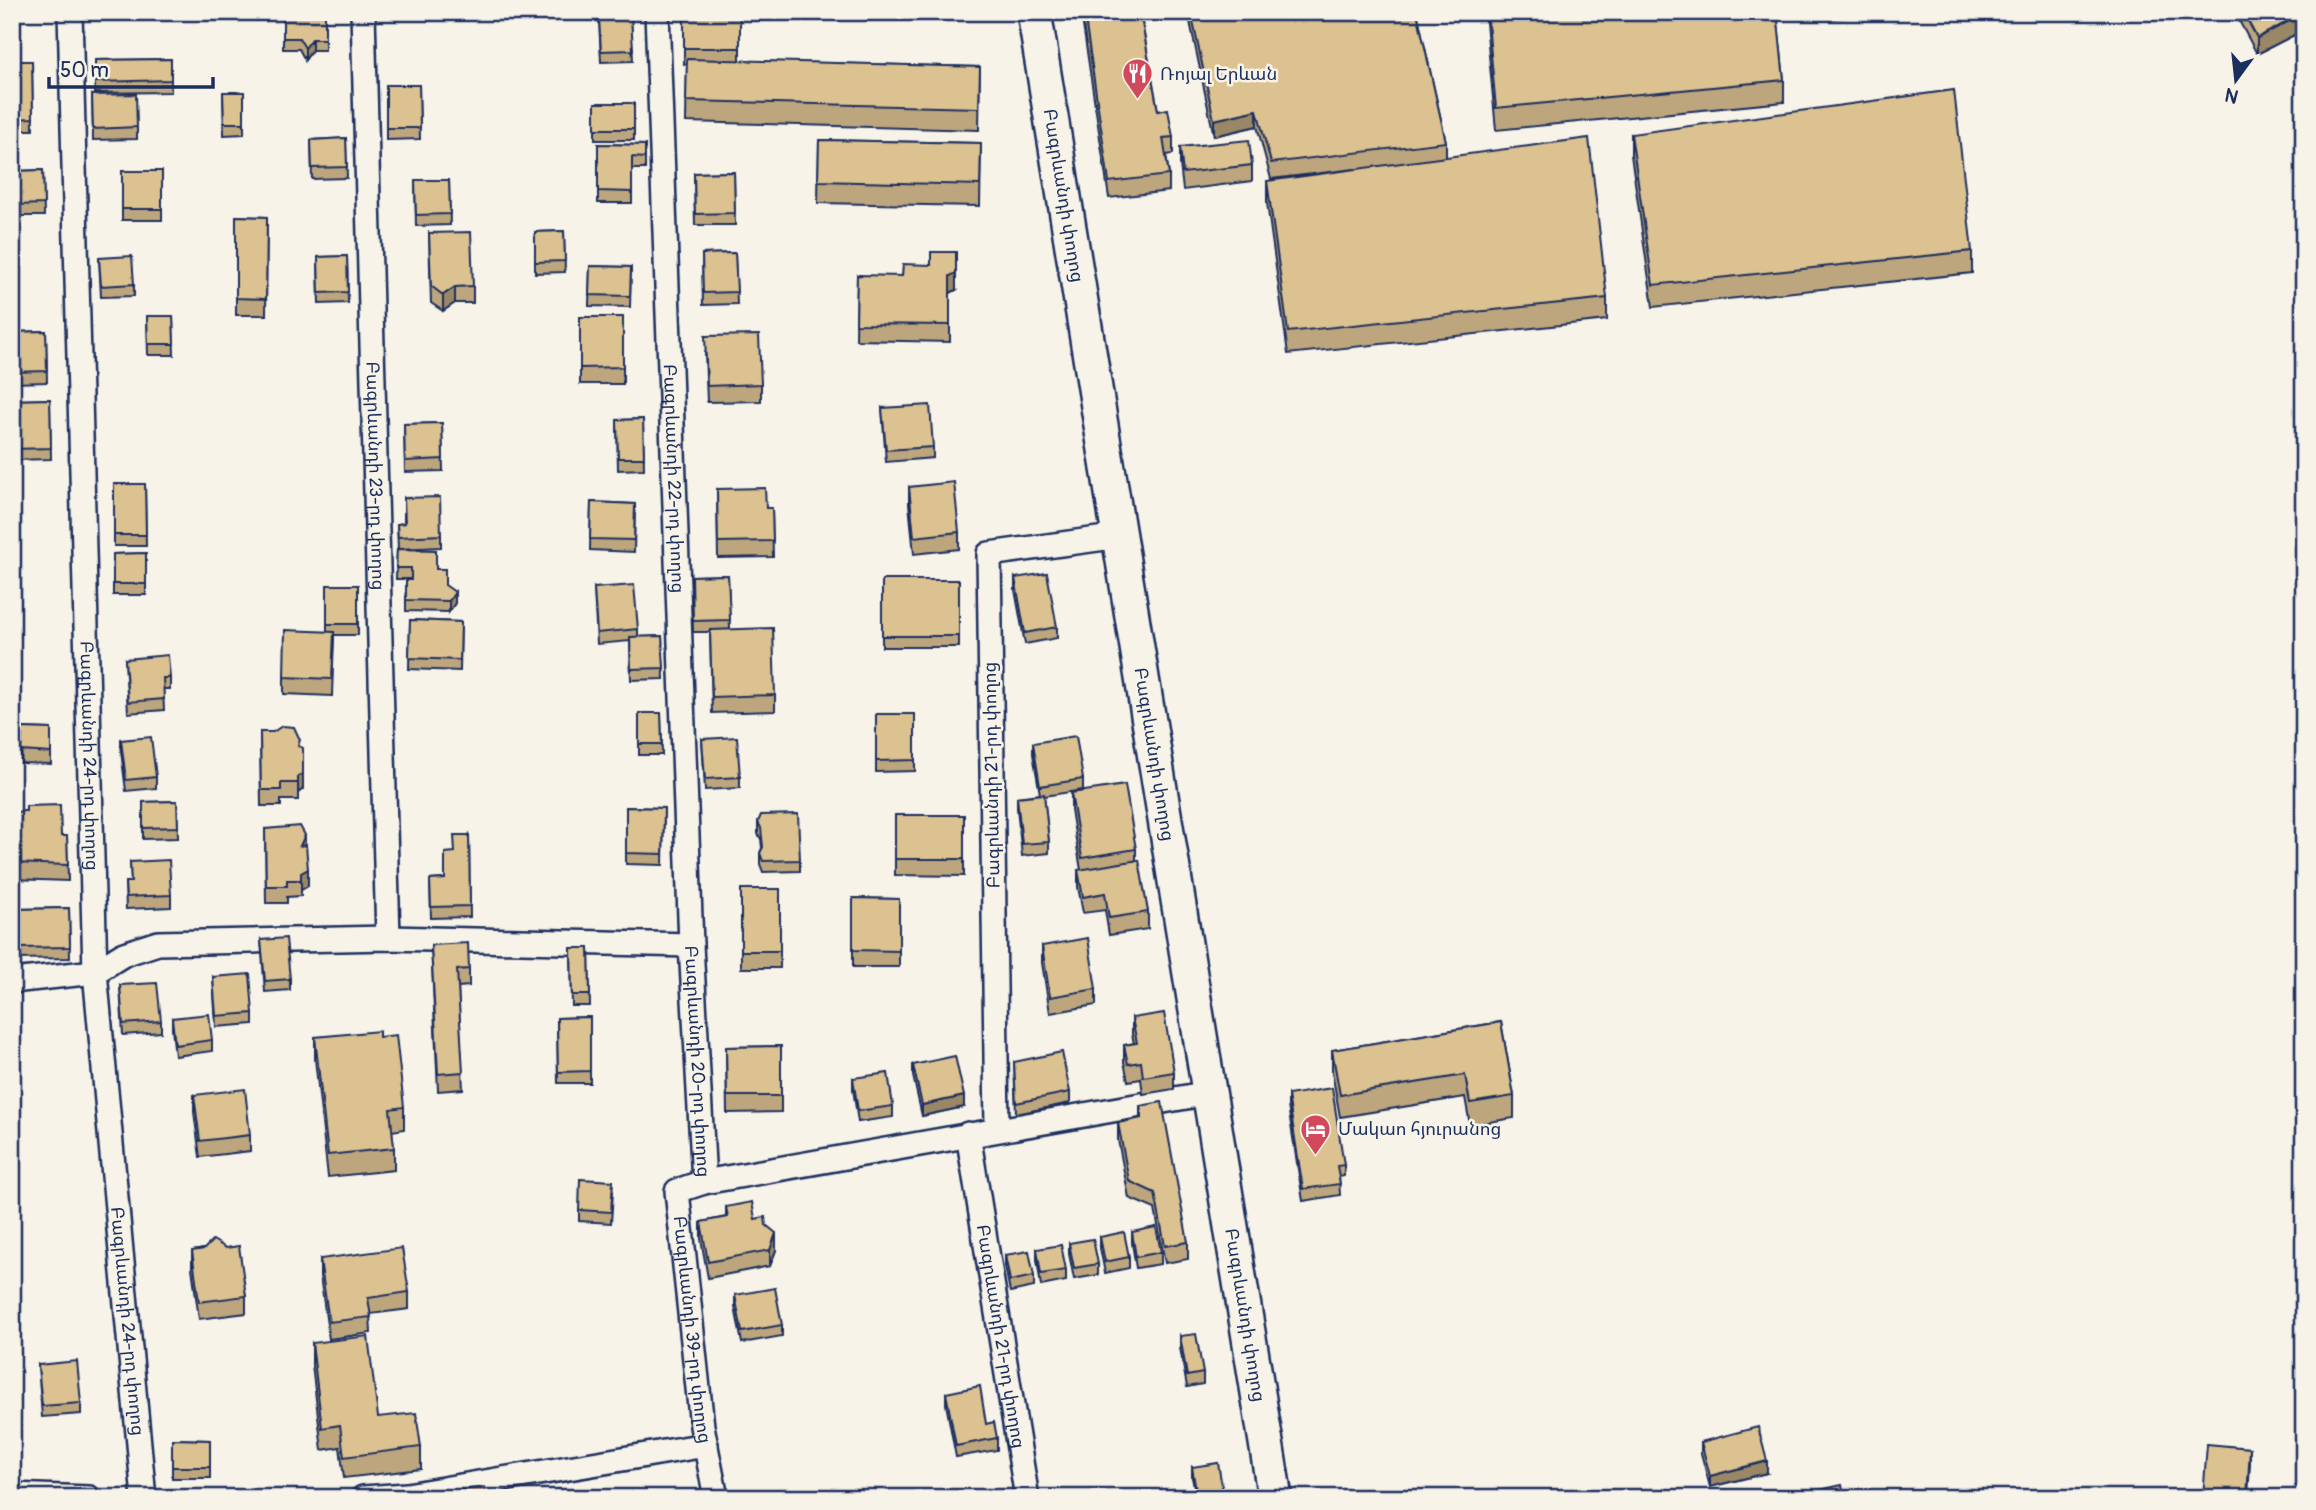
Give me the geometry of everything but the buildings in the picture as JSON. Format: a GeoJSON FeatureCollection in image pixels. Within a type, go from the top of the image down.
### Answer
{"type":"FeatureCollection","features":[{"type":"Feature","properties":{"kind":"main road","name":"Բագրևանդի փողոց"},"geometry":{"type":"LineString","coordinates":[[1034,12],[1275,1498]]}},
{"type":"Feature","properties":{"kind":"street","name":"Բագրևանդի 24-րդ փողոց"},"geometry":{"type":"LineString","coordinates":[[70,12],[95,972],[144,1498]]}},
{"type":"Feature","properties":{"kind":"street","name":"Բագրևանդի 23-րդ փողոց"},"geometry":{"type":"LineString","coordinates":[[363,12],[388,938]]}},
{"type":"Feature","properties":{"kind":"street","name":"Բագրևանդի 22-րդ փողոց"},"geometry":{"type":"LineString","coordinates":[[657,12],[691,945]]}},
{"type":"Feature","properties":{"kind":"street","name":"Բագրևանդի 21-րդ փողոց"},"geometry":{"type":"LineString","coordinates":[[997,1128],[989,554],[1121,536]]}},
{"type":"Feature","properties":{"kind":"street","name":"Բագրևանդի 20-րդ փողոց"},"geometry":{"type":"LineString","coordinates":[[12,981],[95,972],[124,954],[158,943],[388,938],[691,945],[704,1182],[997,1128],[1209,1093]]}},
{"type":"Feature","properties":{"kind":"street","name":"Բագրևանդի 21-րդ փողոց"},"geometry":{"type":"LineString","coordinates":[[968,1134],[1027,1498]]}},
{"type":"Feature","properties":{"kind":"street","name":"Բագրևանդի 39-րդ փողոց"},"geometry":{"type":"LineString","coordinates":[[704,1182],[677,1191],[706,1445],[716,1498]]}},
{"type":"Feature","properties":{"kind":"street"},"geometry":{"type":"LineString","coordinates":[[363,1498],[407,1494],[706,1445]]}},
{"type":"Feature","properties":{"kind":"street"},"geometry":{"type":"LineString","coordinates":[[12,1495],[89,1498]]}},
{"type":"Feature","properties":{"kind":"place","name":"Ռոյալ Երևան"},"geometry":{"type":"Point","coordinates":[1137,101]}},
{"type":"Feature","properties":{"kind":"place","name":"Մակաո հյուրանոց"},"geometry":{"type":"Point","coordinates":[1315,1156]}}]}
